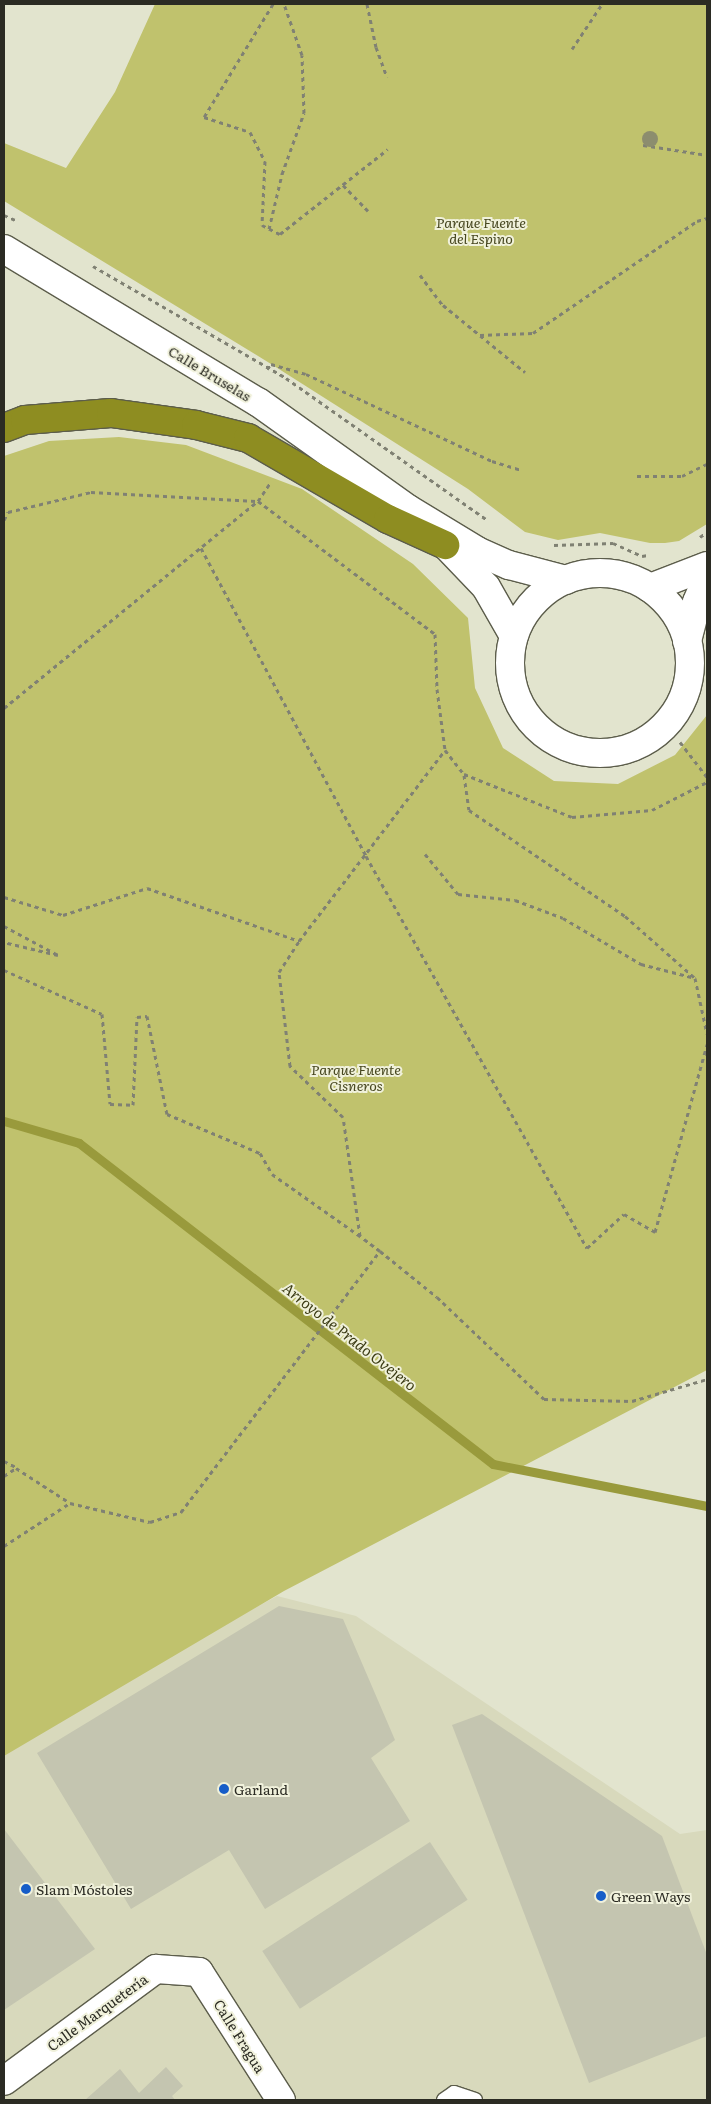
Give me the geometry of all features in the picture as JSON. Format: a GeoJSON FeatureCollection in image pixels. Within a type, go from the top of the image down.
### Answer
{"type":"FeatureCollection","features":[{"type":"Feature","properties":{"kind":"highway"},"geometry":{"type":"LineString","coordinates":[[4,428],[26,420],[111,413],[196,424],[248,438],[388,519],[445,544]]}},
{"type":"Feature","properties":{"kind":"street","name":"Calle Bruselas"},"geometry":{"type":"LineString","coordinates":[[4,249],[258,402],[408,509],[477,551],[508,566],[566,580]]}},
{"type":"Feature","properties":{"kind":"street","name":"Calle Bruselas"},"geometry":{"type":"LineString","coordinates":[[408,509],[486,587],[514,636]]}},
{"type":"Feature","properties":{"kind":"street"},"geometry":{"type":"LineString","coordinates":[[650,588],[707,566]]}},
{"type":"Feature","properties":{"kind":"street"},"geometry":{"type":"LineString","coordinates":[[687,641],[679,621],[650,588],[630,578],[609,574],[587,574],[566,580],[534,602],[514,636],[510,659],[512,682],[520,705],[534,724],[552,740],[574,750],[597,754],[621,751],[643,742],[662,729],[677,710],[689,673],[687,641],[697,602],[707,580]]}},
{"type":"Feature","properties":{"kind":"street","name":"Calle Marquetería"},"geometry":{"type":"LineString","coordinates":[[4,2081],[156,1970],[199,1972]]}},
{"type":"Feature","properties":{"kind":"street","name":"Calle Fragua"},"geometry":{"type":"LineString","coordinates":[[199,1972],[281,2100]]}},
{"type":"Feature","properties":{"kind":"lane"},"geometry":{"type":"LineString","coordinates":[[444,2100],[454,2093],[475,2100]]}},
{"type":"Feature","properties":{"kind":"path"},"geometry":{"type":"LineString","coordinates":[[273,4],[204,117],[250,132],[265,161],[262,224],[280,234],[388,149]]}},
{"type":"Feature","properties":{"kind":"path"},"geometry":{"type":"LineString","coordinates":[[269,229],[282,174],[304,114],[302,55],[284,4]]}},
{"type":"Feature","properties":{"kind":"path"},"geometry":{"type":"LineString","coordinates":[[367,4],[376,47],[387,77]]}},
{"type":"Feature","properties":{"kind":"path"},"geometry":{"type":"LineString","coordinates":[[572,49],[602,4]]}},
{"type":"Feature","properties":{"kind":"path"},"geometry":{"type":"LineString","coordinates":[[643,145],[707,155]]}},
{"type":"Feature","properties":{"kind":"path"},"geometry":{"type":"LineString","coordinates":[[343,184],[368,210]]}},
{"type":"Feature","properties":{"kind":"path"},"geometry":{"type":"LineString","coordinates":[[4,215],[16,221]]}},
{"type":"Feature","properties":{"kind":"path"},"geometry":{"type":"LineString","coordinates":[[480,335],[533,333],[697,221],[707,218]]}},
{"type":"Feature","properties":{"kind":"path"},"geometry":{"type":"LineString","coordinates":[[92,265],[268,368],[493,524]]}},
{"type":"Feature","properties":{"kind":"path"},"geometry":{"type":"LineString","coordinates":[[420,275],[443,305],[526,372]]}},
{"type":"Feature","properties":{"kind":"path"},"geometry":{"type":"LineString","coordinates":[[264,374],[271,364],[306,374],[492,461],[522,470]]}},
{"type":"Feature","properties":{"kind":"path"},"geometry":{"type":"LineString","coordinates":[[637,476],[682,476],[707,464]]}},
{"type":"Feature","properties":{"kind":"path"},"geometry":{"type":"LineString","coordinates":[[4,708],[258,501],[272,480]]}},
{"type":"Feature","properties":{"kind":"path"},"geometry":{"type":"LineString","coordinates":[[4,520],[8,512],[91,492],[258,501],[435,634],[437,689],[445,750],[464,774],[572,817],[652,810],[707,782]]}},
{"type":"Feature","properties":{"kind":"path"},"geometry":{"type":"LineString","coordinates":[[692,543],[707,532]]}},
{"type":"Feature","properties":{"kind":"path"},"geometry":{"type":"LineString","coordinates":[[552,545],[613,543],[642,556],[650,555]]}},
{"type":"Feature","properties":{"kind":"path"},"geometry":{"type":"LineString","coordinates":[[201,548],[366,856],[586,1248],[624,1214],[655,1232],[707,1044]]}},
{"type":"Feature","properties":{"kind":"path"},"geometry":{"type":"LineString","coordinates":[[680,742],[707,777]]}},
{"type":"Feature","properties":{"kind":"path"},"geometry":{"type":"LineString","coordinates":[[360,1236],[343,1117],[290,1066],[279,972],[299,941],[366,856],[445,750]]}},
{"type":"Feature","properties":{"kind":"path"},"geometry":{"type":"LineString","coordinates":[[464,774],[469,810],[624,916],[695,978],[707,1034]]}},
{"type":"Feature","properties":{"kind":"path"},"geometry":{"type":"LineString","coordinates":[[425,854],[458,894],[515,900],[563,918],[641,964],[695,978]]}},
{"type":"Feature","properties":{"kind":"path"},"geometry":{"type":"LineString","coordinates":[[4,896],[62,915],[147,888],[299,941]]}},
{"type":"Feature","properties":{"kind":"path"},"geometry":{"type":"LineString","coordinates":[[4,926],[58,955],[4,942]]}},
{"type":"Feature","properties":{"kind":"path"},"geometry":{"type":"LineString","coordinates":[[4,970],[102,1014],[110,1104],[133,1105],[137,1017],[147,1016],[167,1114],[260,1153],[272,1174],[360,1236],[437,1297],[544,1399],[632,1401],[707,1379]]}},
{"type":"Feature","properties":{"kind":"path"},"geometry":{"type":"LineString","coordinates":[[4,1461],[70,1502],[150,1522],[181,1512],[380,1251]]}},
{"type":"Feature","properties":{"kind":"path"},"geometry":{"type":"LineString","coordinates":[[4,1476],[16,1468]]}},
{"type":"Feature","properties":{"kind":"path"},"geometry":{"type":"LineString","coordinates":[[4,1546],[70,1502]]}},
{"type":"Feature","properties":{"kind":"shaded area"},"geometry":{"type":"Polygon","coordinates":[[[277,1596],[356,1616],[680,1834],[707,1830],[707,2100],[4,2100],[4,1743],[277,1596]]]}},
{"type":"Feature","properties":{"kind":"green space","name":"Parque Fuente del Espino"},"geometry":{"type":"Polygon","coordinates":[[[155,4],[707,4],[707,524],[679,541],[665,543],[650,543],[600,533],[558,540],[525,532],[468,489],[271,364],[4,201],[4,143],[66,168],[115,92],[155,4]]]}},
{"type":"Feature","properties":{"kind":"green space","name":"Parque Fuente Cisneros"},"geometry":{"type":"Polygon","coordinates":[[[119,437],[186,445],[302,489],[413,564],[468,618],[475,688],[503,748],[554,781],[618,784],[675,755],[707,715],[707,1370],[284,1591],[4,1756],[4,456],[49,441],[119,437]]]}},
{"type":"Feature","properties":{"kind":"building","name":"Garland"},"geometry":{"type":"Polygon","coordinates":[[[279,1606],[343,1619],[395,1740],[371,1758],[410,1821],[265,1909],[229,1850],[131,1909],[37,1753],[279,1606]]]}},
{"type":"Feature","properties":{"kind":"building","name":"Green Ways"},"geometry":{"type":"Polygon","coordinates":[[[482,1714],[662,1836],[707,1955],[707,2036],[589,2083],[452,1725],[482,1714]]]}},
{"type":"Feature","properties":{"kind":"building","name":"Slam Móstoles"},"geometry":{"type":"Polygon","coordinates":[[[4,1829],[95,1949],[4,2010],[4,1829]]]}},
{"type":"Feature","properties":{"kind":"building"},"geometry":{"type":"Polygon","coordinates":[[[430,1842],[468,1900],[300,2009],[262,1951],[430,1842]]]}},
{"type":"Feature","properties":{"kind":"building"},"geometry":{"type":"Polygon","coordinates":[[[166,2067],[183,2086],[172,2096],[175,2100],[85,2100],[120,2069],[139,2093],[166,2067]]]}},
{"type":"Feature","properties":{"kind":"waterway","name":"Arroyo de Prado Ovejero"},"geometry":{"type":"LineString","coordinates":[[4,1121],[79,1143],[493,1464],[707,1506]]}},
{"type":"Feature","properties":{"kind":"place","name":"Garland"},"geometry":{"type":"Point","coordinates":[224,1789]}},
{"type":"Feature","properties":{"kind":"place","name":"Slam Móstoles"},"geometry":{"type":"Point","coordinates":[26,1889]}},
{"type":"Feature","properties":{"kind":"place","name":"Green Ways"},"geometry":{"type":"Point","coordinates":[601,1896]}}]}
